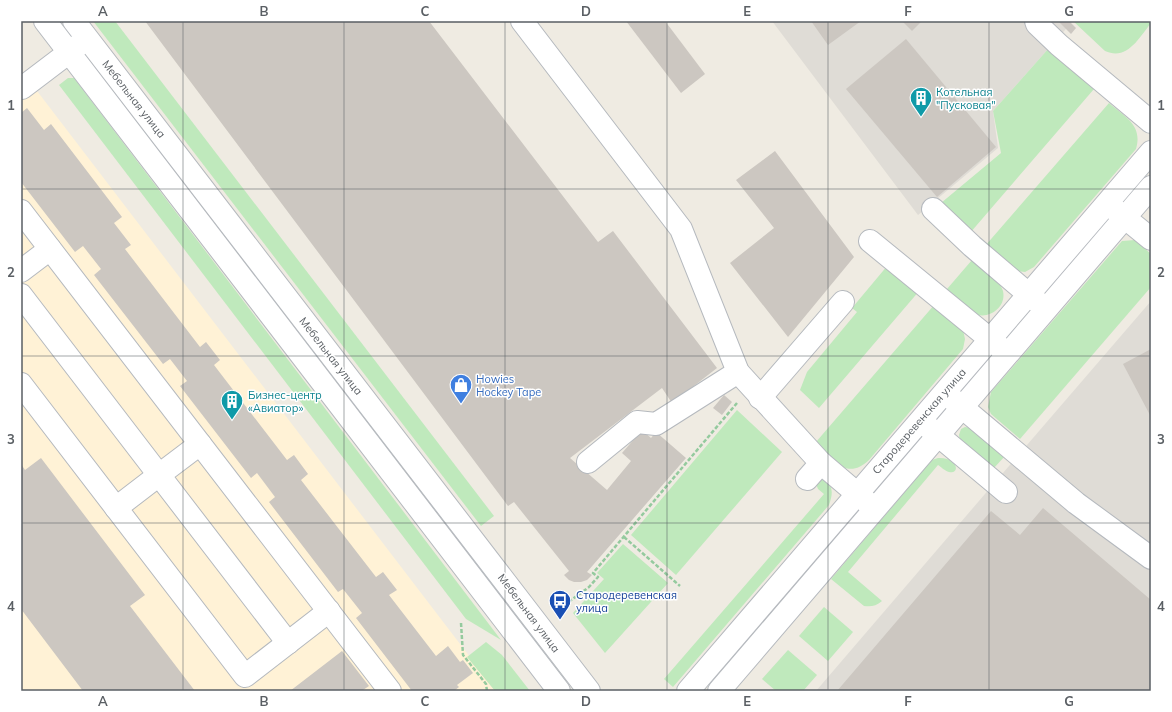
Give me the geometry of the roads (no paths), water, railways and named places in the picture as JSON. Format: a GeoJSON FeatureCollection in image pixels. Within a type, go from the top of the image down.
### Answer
{"type":"FeatureCollection","features":[{"type":"Feature","properties":{"kind":"street","name":"Мебельная улица"},"geometry":{"type":"LineString","coordinates":[[45,21],[559,691]]}},
{"type":"Feature","properties":{"kind":"street","name":"Мебельная улица"},"geometry":{"type":"LineString","coordinates":[[74,21],[589,691]]}},
{"type":"Feature","properties":{"kind":"street"},"geometry":{"type":"LineString","coordinates":[[522,21],[681,229],[738,372],[760,398],[821,463],[875,509]]}},
{"type":"Feature","properties":{"kind":"street"},"geometry":{"type":"LineString","coordinates":[[1036,21],[1037,24],[1059,45],[1151,122]]}},
{"type":"Feature","properties":{"kind":"street"},"geometry":{"type":"LineString","coordinates":[[22,88],[87,38]]}},
{"type":"Feature","properties":{"kind":"street","name":"Стародеревенская улица"},"geometry":{"type":"LineString","coordinates":[[688,691],[1151,152]]}},
{"type":"Feature","properties":{"kind":"street"},"geometry":{"type":"LineString","coordinates":[[719,691],[1151,187]]}},
{"type":"Feature","properties":{"kind":"street"},"geometry":{"type":"LineString","coordinates":[[1107,203],[1151,240]]}},
{"type":"Feature","properties":{"kind":"street"},"geometry":{"type":"LineString","coordinates":[[933,209],[972,246],[1046,309]]}},
{"type":"Feature","properties":{"kind":"street"},"geometry":{"type":"LineString","coordinates":[[21,211],[390,691]]}},
{"type":"Feature","properties":{"kind":"street"},"geometry":{"type":"LineString","coordinates":[[870,241],[1008,354]]}},
{"type":"Feature","properties":{"kind":"street"},"geometry":{"type":"LineString","coordinates":[[21,271],[50,249]]}},
{"type":"Feature","properties":{"kind":"street"},"geometry":{"type":"LineString","coordinates":[[21,295],[288,643]]}},
{"type":"Feature","properties":{"kind":"street"},"geometry":{"type":"LineString","coordinates":[[760,398],[844,302]]}},
{"type":"Feature","properties":{"kind":"street"},"geometry":{"type":"LineString","coordinates":[[588,462],[637,422],[656,424],[738,372]]}},
{"type":"Feature","properties":{"kind":"street"},"geometry":{"type":"LineString","coordinates":[[21,384],[245,676],[329,612]]}},
{"type":"Feature","properties":{"kind":"street"},"geometry":{"type":"LineString","coordinates":[[944,392],[1076,504],[1151,558]]}},
{"type":"Feature","properties":{"kind":"street"},"geometry":{"type":"LineString","coordinates":[[920,420],[1006,492]]}},
{"type":"Feature","properties":{"kind":"street"},"geometry":{"type":"LineString","coordinates":[[116,508],[200,444]]}},
{"type":"Feature","properties":{"kind":"street"},"geometry":{"type":"LineString","coordinates":[[807,479],[821,463]]}},
{"type":"Feature","properties":{"kind":"place","name":"Котельная \"Пусковая\""},"geometry":{"type":"Point","coordinates":[921,118]}},
{"type":"Feature","properties":{"kind":"place","name":"Howies Hockey Tape"},"geometry":{"type":"Point","coordinates":[461,404]}},
{"type":"Feature","properties":{"kind":"place","name":"Бизнес-центр «Авиатор»"},"geometry":{"type":"Point","coordinates":[232,420]}},
{"type":"Feature","properties":{"kind":"place","name":"Стародеревенская улица"},"geometry":{"type":"Point","coordinates":[560,620]}}]}
